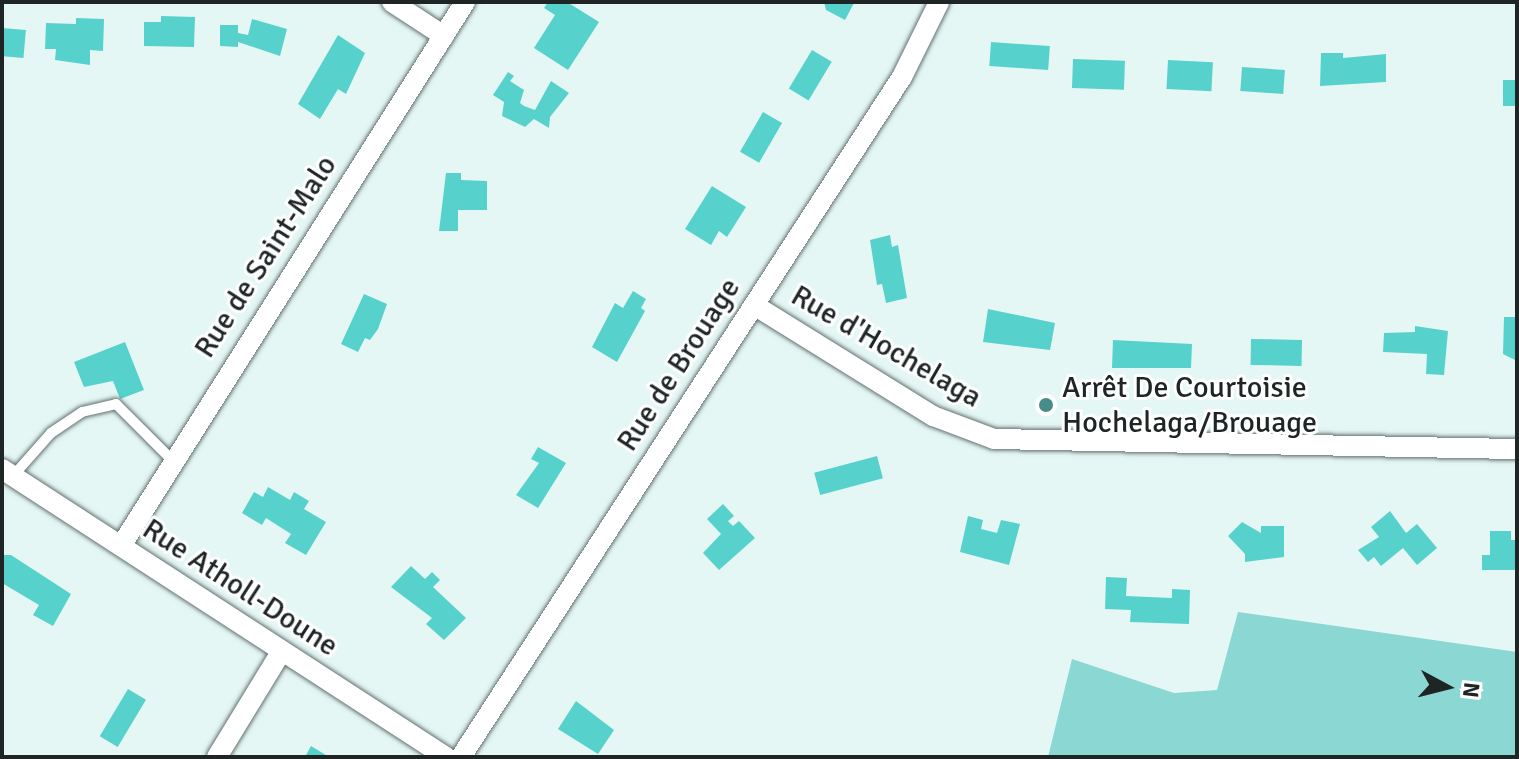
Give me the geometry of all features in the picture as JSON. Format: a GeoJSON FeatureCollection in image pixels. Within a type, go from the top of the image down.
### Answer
{"type":"FeatureCollection","features":[{"type":"Feature","properties":{"kind":"street"},"geometry":{"type":"LineString","coordinates":[[392,2],[444,36]]}},
{"type":"Feature","properties":{"kind":"street","name":"Rue de Saint-Malo"},"geometry":{"type":"LineString","coordinates":[[121,546],[171,459],[465,2]]}},
{"type":"Feature","properties":{"kind":"street","name":"Rue de Brouage"},"geometry":{"type":"LineString","coordinates":[[461,757],[902,77],[939,2]]}},
{"type":"Feature","properties":{"kind":"street","name":"Rue d'Hochelaga"},"geometry":{"type":"LineString","coordinates":[[754,305],[933,416],[994,439],[1517,449]]}},
{"type":"Feature","properties":{"kind":"street","name":"Rue Atholl-Doune"},"geometry":{"type":"LineString","coordinates":[[8,473],[446,757]]}},
{"type":"Feature","properties":{"kind":"street"},"geometry":{"type":"LineString","coordinates":[[217,757],[281,652]]}},
{"type":"Feature","properties":{"kind":"lane"},"geometry":{"type":"LineString","coordinates":[[8,473],[51,433],[82,412],[116,404],[171,459]]}},
{"type":"Feature","properties":{"kind":"shaded area"},"geometry":{"type":"Polygon","coordinates":[[[1238,612],[1517,652],[1517,757],[1048,757],[1072,659],[1174,693],[1217,690],[1238,612]]]}},
{"type":"Feature","properties":{"kind":"building"},"geometry":{"type":"Polygon","coordinates":[[[548,2],[567,2],[599,22],[568,70],[534,48],[555,15],[544,8],[548,2]]]}},
{"type":"Feature","properties":{"kind":"building"},"geometry":{"type":"Polygon","coordinates":[[[824,2],[854,3],[845,20],[826,10],[824,2]]]}},
{"type":"Feature","properties":{"kind":"building"},"geometry":{"type":"Polygon","coordinates":[[[161,16],[195,17],[194,47],[144,46],[144,22],[161,22],[161,16]]]}},
{"type":"Feature","properties":{"kind":"building"},"geometry":{"type":"Polygon","coordinates":[[[76,18],[104,19],[103,51],[90,50],[90,65],[55,60],[56,49],[45,49],[46,23],[76,24],[76,18]]]}},
{"type":"Feature","properties":{"kind":"building"},"geometry":{"type":"Polygon","coordinates":[[[252,19],[287,29],[280,56],[238,42],[238,47],[220,46],[220,25],[238,25],[238,33],[248,35],[252,19]]]}},
{"type":"Feature","properties":{"kind":"building"},"geometry":{"type":"Polygon","coordinates":[[[2,28],[26,30],[23,58],[2,56],[2,28]]]}},
{"type":"Feature","properties":{"kind":"building"},"geometry":{"type":"Polygon","coordinates":[[[338,35],[365,53],[346,94],[338,89],[320,119],[298,104],[338,35]]]}},
{"type":"Feature","properties":{"kind":"building"},"geometry":{"type":"Polygon","coordinates":[[[991,42],[1050,46],[1048,70],[989,66],[991,42]]]}},
{"type":"Feature","properties":{"kind":"building"},"geometry":{"type":"Polygon","coordinates":[[[812,50],[832,62],[809,100],[789,89],[812,50]]]}},
{"type":"Feature","properties":{"kind":"building"},"geometry":{"type":"Polygon","coordinates":[[[1321,53],[1343,53],[1343,58],[1386,54],[1386,82],[1320,86],[1321,53]]]}},
{"type":"Feature","properties":{"kind":"building"},"geometry":{"type":"Polygon","coordinates":[[[1073,59],[1125,61],[1124,90],[1072,88],[1073,59]]]}},
{"type":"Feature","properties":{"kind":"building"},"geometry":{"type":"Polygon","coordinates":[[[1168,60],[1213,62],[1211,91],[1166,89],[1168,60]]]}},
{"type":"Feature","properties":{"kind":"building"},"geometry":{"type":"Polygon","coordinates":[[[1242,67],[1285,70],[1283,94],[1240,91],[1242,67]]]}},
{"type":"Feature","properties":{"kind":"building"},"geometry":{"type":"Polygon","coordinates":[[[508,72],[514,76],[510,81],[524,90],[520,103],[535,110],[551,81],[569,93],[550,117],[549,128],[534,119],[525,127],[502,116],[504,102],[493,95],[508,72]]]}},
{"type":"Feature","properties":{"kind":"building"},"geometry":{"type":"Polygon","coordinates":[[[1503,80],[1517,80],[1517,106],[1503,106],[1503,80]]]}},
{"type":"Feature","properties":{"kind":"building"},"geometry":{"type":"Polygon","coordinates":[[[763,112],[782,123],[759,163],[740,152],[763,112]]]}},
{"type":"Feature","properties":{"kind":"building"},"geometry":{"type":"Polygon","coordinates":[[[446,173],[461,173],[461,180],[487,181],[487,210],[458,210],[458,231],[439,231],[446,173]]]}},
{"type":"Feature","properties":{"kind":"building"},"geometry":{"type":"Polygon","coordinates":[[[712,186],[746,207],[727,237],[719,231],[711,245],[685,229],[712,186]]]}},
{"type":"Feature","properties":{"kind":"building"},"geometry":{"type":"Polygon","coordinates":[[[890,235],[892,247],[898,245],[907,298],[886,303],[882,284],[877,285],[870,240],[890,235]]]}},
{"type":"Feature","properties":{"kind":"building"},"geometry":{"type":"Polygon","coordinates":[[[633,291],[646,299],[641,308],[645,311],[617,362],[592,347],[615,303],[623,308],[633,291]]]}},
{"type":"Feature","properties":{"kind":"building"},"geometry":{"type":"Polygon","coordinates":[[[364,294],[387,304],[378,329],[370,340],[365,338],[358,352],[341,344],[364,294]]]}},
{"type":"Feature","properties":{"kind":"building"},"geometry":{"type":"Polygon","coordinates":[[[988,309],[1055,323],[1050,350],[983,342],[988,309]]]}},
{"type":"Feature","properties":{"kind":"building"},"geometry":{"type":"Polygon","coordinates":[[[1504,317],[1517,317],[1517,361],[1503,354],[1504,317]]]}},
{"type":"Feature","properties":{"kind":"building"},"geometry":{"type":"Polygon","coordinates":[[[1415,326],[1448,331],[1444,375],[1426,374],[1427,354],[1383,352],[1384,333],[1415,332],[1415,326]]]}},
{"type":"Feature","properties":{"kind":"building"},"geometry":{"type":"Polygon","coordinates":[[[1251,339],[1302,340],[1302,366],[1251,365],[1251,339]]]}},
{"type":"Feature","properties":{"kind":"building"},"geometry":{"type":"Polygon","coordinates":[[[1113,340],[1192,344],[1191,368],[1112,368],[1113,340]]]}},
{"type":"Feature","properties":{"kind":"building"},"geometry":{"type":"Polygon","coordinates":[[[125,342],[144,390],[120,399],[113,381],[84,387],[74,362],[125,342]]]}},
{"type":"Feature","properties":{"kind":"building"},"geometry":{"type":"Polygon","coordinates":[[[538,447],[566,463],[538,508],[516,495],[539,463],[531,459],[538,447]]]}},
{"type":"Feature","properties":{"kind":"building"},"geometry":{"type":"Polygon","coordinates":[[[877,456],[883,478],[820,495],[814,473],[877,456]]]}},
{"type":"Feature","properties":{"kind":"building"},"geometry":{"type":"Polygon","coordinates":[[[268,487],[290,500],[294,492],[309,501],[304,509],[326,522],[306,555],[285,543],[291,534],[266,518],[262,525],[242,513],[254,492],[263,497],[268,487]]]}},
{"type":"Feature","properties":{"kind":"building"},"geometry":{"type":"Polygon","coordinates":[[[723,504],[734,516],[728,521],[733,526],[739,521],[755,538],[719,570],[703,553],[721,534],[707,519],[723,504]]]}},
{"type":"Feature","properties":{"kind":"building"},"geometry":{"type":"Polygon","coordinates":[[[1390,511],[1406,533],[1417,524],[1437,548],[1417,565],[1403,548],[1381,566],[1374,557],[1368,562],[1358,550],[1379,537],[1371,527],[1390,511]]]}},
{"type":"Feature","properties":{"kind":"building"},"geometry":{"type":"Polygon","coordinates":[[[968,516],[983,520],[981,529],[997,533],[1001,520],[1020,524],[1009,565],[960,552],[968,516]]]}},
{"type":"Feature","properties":{"kind":"building"},"geometry":{"type":"Polygon","coordinates":[[[1242,522],[1261,533],[1261,526],[1284,526],[1284,557],[1245,562],[1245,554],[1228,536],[1242,522]]]}},
{"type":"Feature","properties":{"kind":"building"},"geometry":{"type":"Polygon","coordinates":[[[1490,531],[1511,531],[1511,540],[1517,540],[1517,570],[1482,570],[1482,555],[1490,555],[1490,531]]]}},
{"type":"Feature","properties":{"kind":"building"},"geometry":{"type":"Polygon","coordinates":[[[2,555],[11,555],[71,594],[53,626],[33,615],[39,605],[2,583],[2,555]]]}},
{"type":"Feature","properties":{"kind":"building"},"geometry":{"type":"Polygon","coordinates":[[[411,566],[425,579],[432,572],[440,580],[433,587],[466,618],[444,640],[426,624],[432,618],[391,587],[411,566]]]}},
{"type":"Feature","properties":{"kind":"building"},"geometry":{"type":"Polygon","coordinates":[[[1106,577],[1127,578],[1126,596],[1172,598],[1172,589],[1190,590],[1189,624],[1130,622],[1131,610],[1105,609],[1106,577]]]}},
{"type":"Feature","properties":{"kind":"building"},"geometry":{"type":"Polygon","coordinates":[[[128,689],[146,700],[118,747],[100,736],[128,689]]]}},
{"type":"Feature","properties":{"kind":"building"},"geometry":{"type":"Polygon","coordinates":[[[576,701],[614,730],[598,754],[558,729],[576,701]]]}},
{"type":"Feature","properties":{"kind":"building"},"geometry":{"type":"Polygon","coordinates":[[[311,746],[329,757],[305,757],[311,746]]]}},
{"type":"Feature","properties":{"kind":"place","name":"Arrêt De Courtoisie Hochelaga/Brouage"},"geometry":{"type":"Point","coordinates":[1046,405]}}]}
